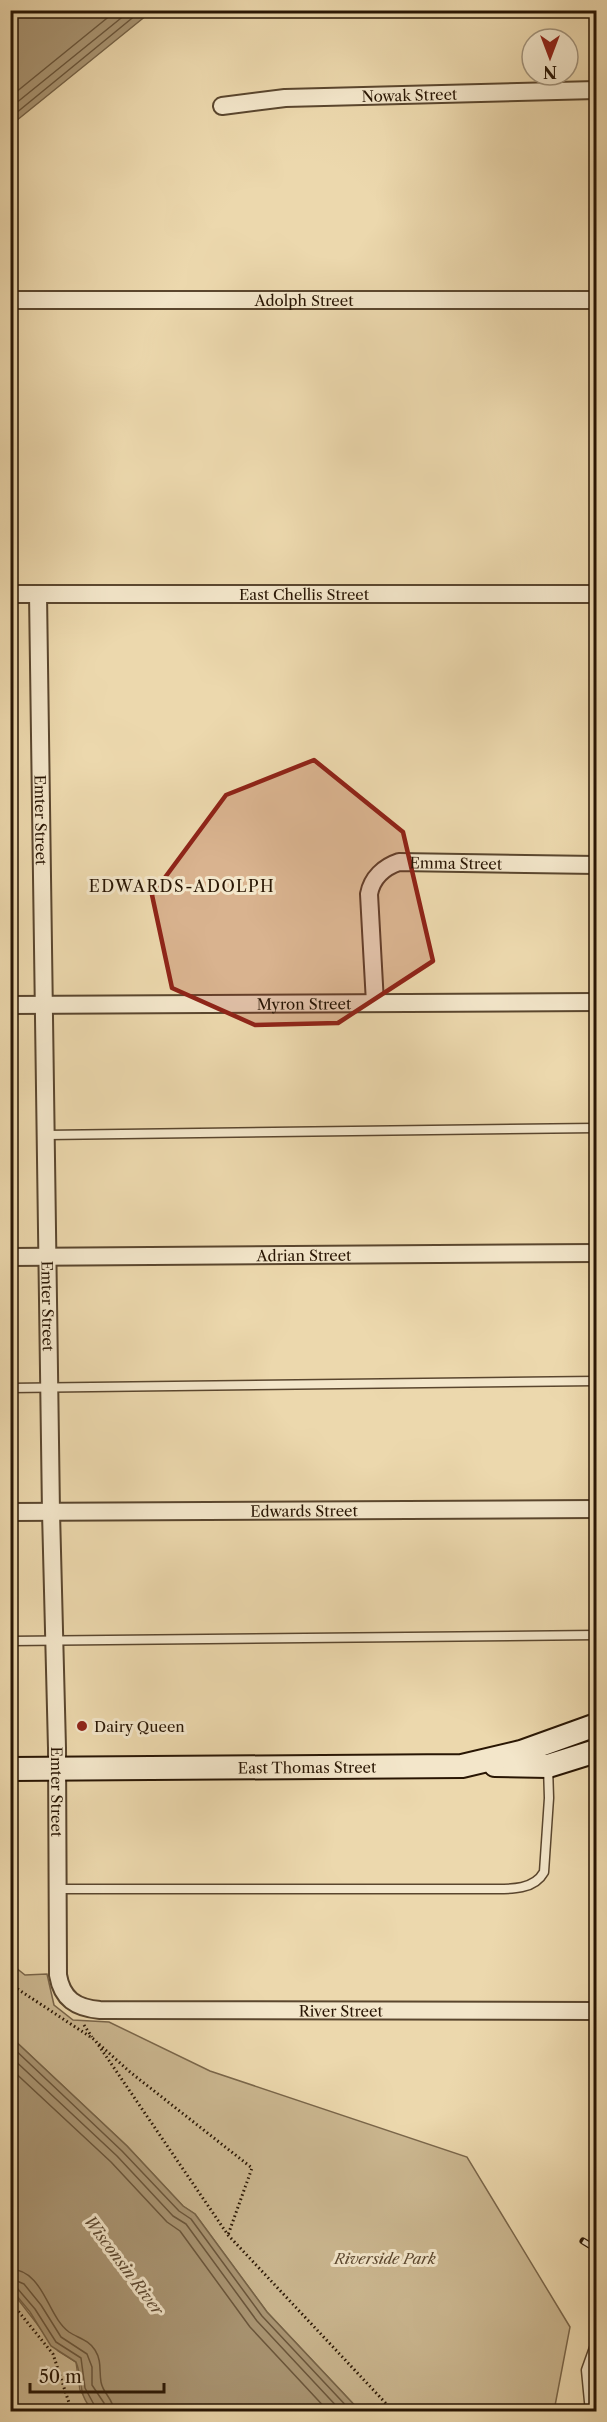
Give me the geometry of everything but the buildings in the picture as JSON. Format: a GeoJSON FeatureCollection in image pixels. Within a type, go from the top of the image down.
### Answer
{"type":"FeatureCollection","features":[{"type":"Feature","properties":{"kind":"main road","name":"East Thomas Street"},"geometry":{"type":"LineString","coordinates":[[10,1768],[436,1767],[478,1764],[597,1725]]}},
{"type":"Feature","properties":{"kind":"main road"},"geometry":{"type":"LineString","coordinates":[[478,1764],[548,1766],[597,1751]]}},
{"type":"Feature","properties":{"kind":"street","name":"Nowak Street"},"geometry":{"type":"LineString","coordinates":[[222,106],[285,98],[597,90]]}},
{"type":"Feature","properties":{"kind":"street","name":"Adolph Street"},"geometry":{"type":"LineString","coordinates":[[10,300],[597,300]]}},
{"type":"Feature","properties":{"kind":"street","name":"East Chellis Street"},"geometry":{"type":"LineString","coordinates":[[10,594],[597,594]]}},
{"type":"Feature","properties":{"kind":"street","name":"Emter Street"},"geometry":{"type":"LineString","coordinates":[[38,594],[60,1985],[71,2001],[83,2009]]}},
{"type":"Feature","properties":{"kind":"street","name":"Emma Street"},"geometry":{"type":"LineString","coordinates":[[375,1003],[369,894],[374,880],[390,865],[399,862],[597,865]]}},
{"type":"Feature","properties":{"kind":"street","name":"Myron Street"},"geometry":{"type":"LineString","coordinates":[[10,1005],[597,1002]]}},
{"type":"Feature","properties":{"kind":"street","name":"Adrian Street"},"geometry":{"type":"LineString","coordinates":[[10,1257],[597,1253]]}},
{"type":"Feature","properties":{"kind":"street","name":"Edwards Street"},"geometry":{"type":"LineString","coordinates":[[10,1512],[597,1509]]}},
{"type":"Feature","properties":{"kind":"street","name":"River Street"},"geometry":{"type":"LineString","coordinates":[[83,2009],[597,2011]]}},
{"type":"Feature","properties":{"kind":"lane"},"geometry":{"type":"LineString","coordinates":[[46,1135],[597,1128]]}},
{"type":"Feature","properties":{"kind":"lane"},"geometry":{"type":"LineString","coordinates":[[10,1388],[597,1381]]}},
{"type":"Feature","properties":{"kind":"lane"},"geometry":{"type":"LineString","coordinates":[[10,1641],[597,1635]]}},
{"type":"Feature","properties":{"kind":"lane"},"geometry":{"type":"LineString","coordinates":[[58,1889],[477,1889],[531,1886],[539,1882],[544,1872],[549,1798],[548,1766]]}},
{"type":"Feature","properties":{"kind":"lane"},"geometry":{"type":"LineString","coordinates":[[590,2412],[586,2370],[597,2342]]}},
{"type":"Feature","properties":{"kind":"path"},"geometry":{"type":"LineString","coordinates":[[10,1984],[95,2040],[130,2072],[252,2168],[228,2235]]}},
{"type":"Feature","properties":{"kind":"path"},"geometry":{"type":"LineString","coordinates":[[83,2009],[84,2025],[228,2235],[394,2412]]}},
{"type":"Feature","properties":{"kind":"path"},"geometry":{"type":"LineString","coordinates":[[10,2301],[53,2354],[72,2412]]}},
{"type":"Feature","properties":{"kind":"highlighted area"},"geometry":{"type":"Polygon","coordinates":[[[314,760],[403,832],[433,961],[338,1023],[255,1025],[172,988],[152,895],[226,795],[314,760]]]}},
{"type":"Feature","properties":{"kind":"green space","name":"Riverside Park"},"geometry":{"type":"Polygon","coordinates":[[[10,1963],[25,1975],[47,1974],[54,2005],[73,2020],[109,2022],[210,2071],[467,2157],[570,2327],[554,2411],[360,2411],[267,2312],[195,2214],[183,2206],[127,2146],[11,2037],[10,1963]]]}},
{"type":"Feature","properties":{"kind":"green space"},"geometry":{"type":"Polygon","coordinates":[[[10,2289],[58,2351],[76,2362],[80,2390],[94,2411],[11,2411],[10,2289]]]}},
{"type":"Feature","properties":{"kind":"water"},"geometry":{"type":"Polygon","coordinates":[[[11,10],[152,10],[152,11],[11,125],[11,10]]]}},
{"type":"Feature","properties":{"kind":"water","name":"Wisconsin River"},"geometry":{"type":"Polygon","coordinates":[[[11,2037],[127,2146],[183,2206],[195,2214],[267,2312],[360,2411],[94,2412],[85,2399],[76,2362],[51,2346],[30,2312],[11,2289],[11,2037]]]}},
{"type":"Feature","properties":{"kind":"railway"},"geometry":{"type":"LineString","coordinates":[[583,2241],[596,2249]]}},
{"type":"Feature","properties":{"kind":"place","name":"Dairy Queen"},"geometry":{"type":"Point","coordinates":[82,1726]}},
{"type":"Feature","properties":{"kind":"district","name":"EDWARDS-ADOLPH"},"geometry":{"type":"Point","coordinates":[182,886]}}]}
